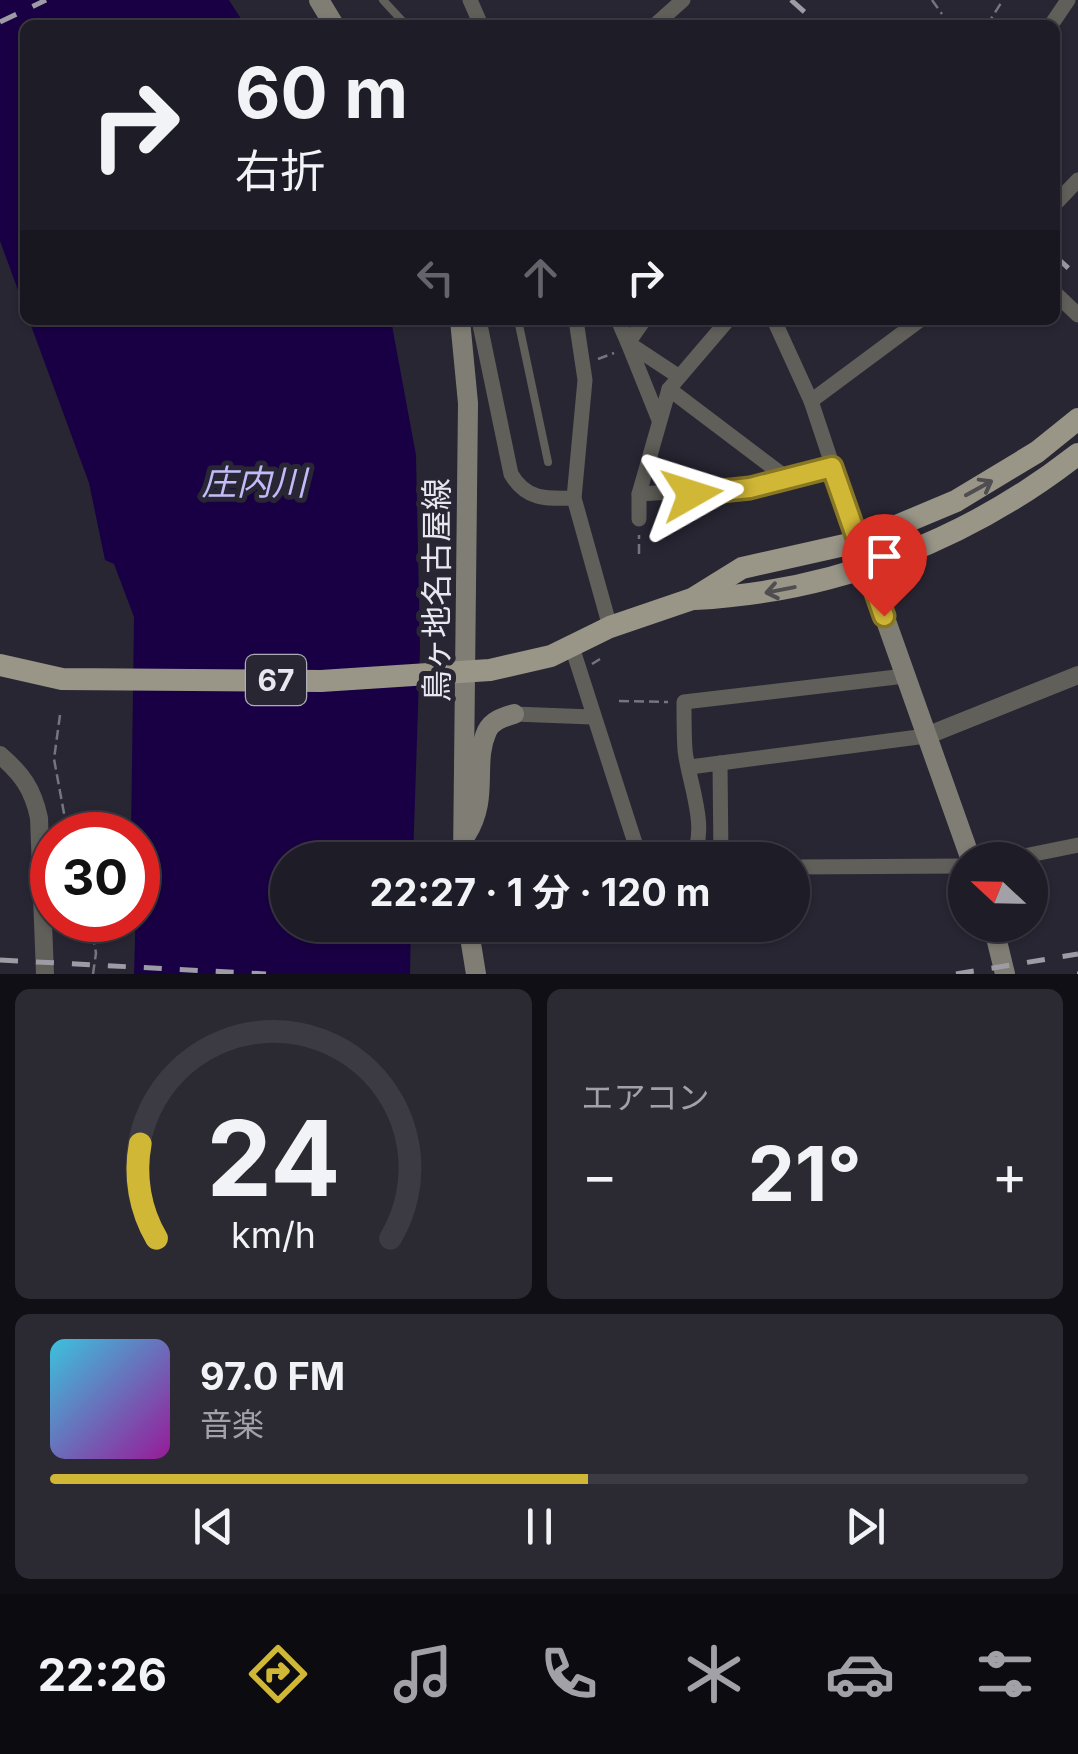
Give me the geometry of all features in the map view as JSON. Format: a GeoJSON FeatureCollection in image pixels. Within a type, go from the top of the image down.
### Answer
{"type":"FeatureCollection","features":[{"type":"Feature","properties":{"kind":"main road","name":"鳥ヶ地名古屋線"},"geometry":{"type":"LineString","coordinates":[[460,325],[468,403],[465,842]]}},
{"type":"Feature","properties":{"kind":"main road","name":"67"},"geometry":{"type":"LineString","coordinates":[[0,666],[62,679],[321,681],[490,670],[572,647],[610,627],[692,599],[742,568],[858,542],[996,479],[1078,419]]}},
{"type":"Feature","properties":{"kind":"main road","name":"67"},"geometry":{"type":"LineString","coordinates":[[692,599],[750,596],[867,568],[969,526],[1013,502],[1078,454]]}},
{"type":"Feature","properties":{"kind":"main road"},"geometry":{"type":"LineString","coordinates":[[858,542],[964,842]]}},
{"type":"Feature","properties":{"kind":"main road"},"geometry":{"type":"LineString","coordinates":[[465,837],[479,815],[487,731],[497,719],[514,714]]}},
{"type":"Feature","properties":{"kind":"main road"},"geometry":{"type":"LineString","coordinates":[[471,942],[476,974]]}},
{"type":"Feature","properties":{"kind":"main road"},"geometry":{"type":"LineString","coordinates":[[997,942],[1005,974]]}},
{"type":"Feature","properties":{"kind":"street"},"geometry":{"type":"LineString","coordinates":[[660,20],[682,0]]}},
{"type":"Feature","properties":{"kind":"street"},"geometry":{"type":"LineString","coordinates":[[1060,199],[1078,180]]}},
{"type":"Feature","properties":{"kind":"street"},"geometry":{"type":"LineString","coordinates":[[1060,297],[1078,315]]}},
{"type":"Feature","properties":{"kind":"street"},"geometry":{"type":"LineString","coordinates":[[480,325],[511,474],[527,494],[542,499],[574,498]]}},
{"type":"Feature","properties":{"kind":"street"},"geometry":{"type":"LineString","coordinates":[[577,325],[584,410],[574,498],[610,627]]}},
{"type":"Feature","properties":{"kind":"street"},"geometry":{"type":"LineString","coordinates":[[620,325],[659,420]]}},
{"type":"Feature","properties":{"kind":"street"},"geometry":{"type":"LineString","coordinates":[[629,345],[641,325]]}},
{"type":"Feature","properties":{"kind":"street"},"geometry":{"type":"LineString","coordinates":[[639,520],[639,494],[674,382],[724,325]]}},
{"type":"Feature","properties":{"kind":"street"},"geometry":{"type":"LineString","coordinates":[[776,325],[811,402],[858,542]]}},
{"type":"Feature","properties":{"kind":"street"},"geometry":{"type":"LineString","coordinates":[[811,402],[913,325]]}},
{"type":"Feature","properties":{"kind":"street"},"geometry":{"type":"LineString","coordinates":[[629,345],[788,479]]}},
{"type":"Feature","properties":{"kind":"street"},"geometry":{"type":"LineString","coordinates":[[639,494],[692,494],[788,479],[832,467]]}},
{"type":"Feature","properties":{"kind":"street"},"geometry":{"type":"LineString","coordinates":[[572,647],[635,842]]}},
{"type":"Feature","properties":{"kind":"street"},"geometry":{"type":"LineString","coordinates":[[690,767],[926,736],[1078,675]]}},
{"type":"Feature","properties":{"kind":"street"},"geometry":{"type":"LineString","coordinates":[[697,842],[684,702],[905,676]]}},
{"type":"Feature","properties":{"kind":"street"},"geometry":{"type":"LineString","coordinates":[[514,714],[592,717]]}},
{"type":"Feature","properties":{"kind":"street"},"geometry":{"type":"LineString","coordinates":[[0,755],[21,773],[34,795],[40,818],[44,974]]}},
{"type":"Feature","properties":{"kind":"street"},"geometry":{"type":"LineString","coordinates":[[720,763],[721,842]]}},
{"type":"Feature","properties":{"kind":"street"},"geometry":{"type":"LineString","coordinates":[[1048,851],[1078,845]]}},
{"type":"Feature","properties":{"kind":"street"},"geometry":{"type":"LineString","coordinates":[[810,867],[948,866]]}},
{"type":"Feature","properties":{"kind":"lane"},"geometry":{"type":"LineString","coordinates":[[383,0],[401,20]]}},
{"type":"Feature","properties":{"kind":"lane"},"geometry":{"type":"LineString","coordinates":[[519,325],[548,462]]}},
{"type":"Feature","properties":{"kind":"path"},"geometry":{"type":"LineString","coordinates":[[932,0],[942,14]]}},
{"type":"Feature","properties":{"kind":"path"},"geometry":{"type":"LineString","coordinates":[[583,366],[629,345]]}},
{"type":"Feature","properties":{"kind":"path"},"geometry":{"type":"LineString","coordinates":[[639,520],[639,554]]}},
{"type":"Feature","properties":{"kind":"path"},"geometry":{"type":"LineString","coordinates":[[619,701],[684,702]]}},
{"type":"Feature","properties":{"kind":"path"},"geometry":{"type":"LineString","coordinates":[[60,715],[54,758],[64,812]]}},
{"type":"Feature","properties":{"kind":"path"},"geometry":{"type":"LineString","coordinates":[[93,974],[94,942]]}},
{"type":"Feature","properties":{"kind":"water"},"geometry":{"type":"Polygon","coordinates":[[[0,0],[229,0],[242,20],[20,20],[20,295],[0,241],[0,0]]]}},
{"type":"Feature","properties":{"kind":"water","name":"庄内川"},"geometry":{"type":"Polygon","coordinates":[[[31,325],[392,325],[416,455],[420,648],[414,842],[270,842],[270,942],[411,942],[410,974],[134,974],[135,942],[160,942],[160,812],[131,812],[134,617],[114,564],[105,560],[89,483],[31,325]]]}},
{"type":"Feature","properties":{"kind":"railway"},"geometry":{"type":"LineString","coordinates":[[0,22],[46,0]]}},
{"type":"Feature","properties":{"kind":"railway"},"geometry":{"type":"LineString","coordinates":[[791,0],[813,20]]}},
{"type":"Feature","properties":{"kind":"railway"},"geometry":{"type":"LineString","coordinates":[[1060,261],[1078,277]]}},
{"type":"Feature","properties":{"kind":"railway"},"geometry":{"type":"LineString","coordinates":[[956,974],[1078,954]]}},
{"type":"Feature","properties":{"kind":"railway"},"geometry":{"type":"LineString","coordinates":[[0,960],[266,974]]}},
{"type":"Feature","properties":{"kind":"route"},"geometry":{"type":"LineString","coordinates":[[692,494],[750,488],[832,467],[884,616]]}}]}
